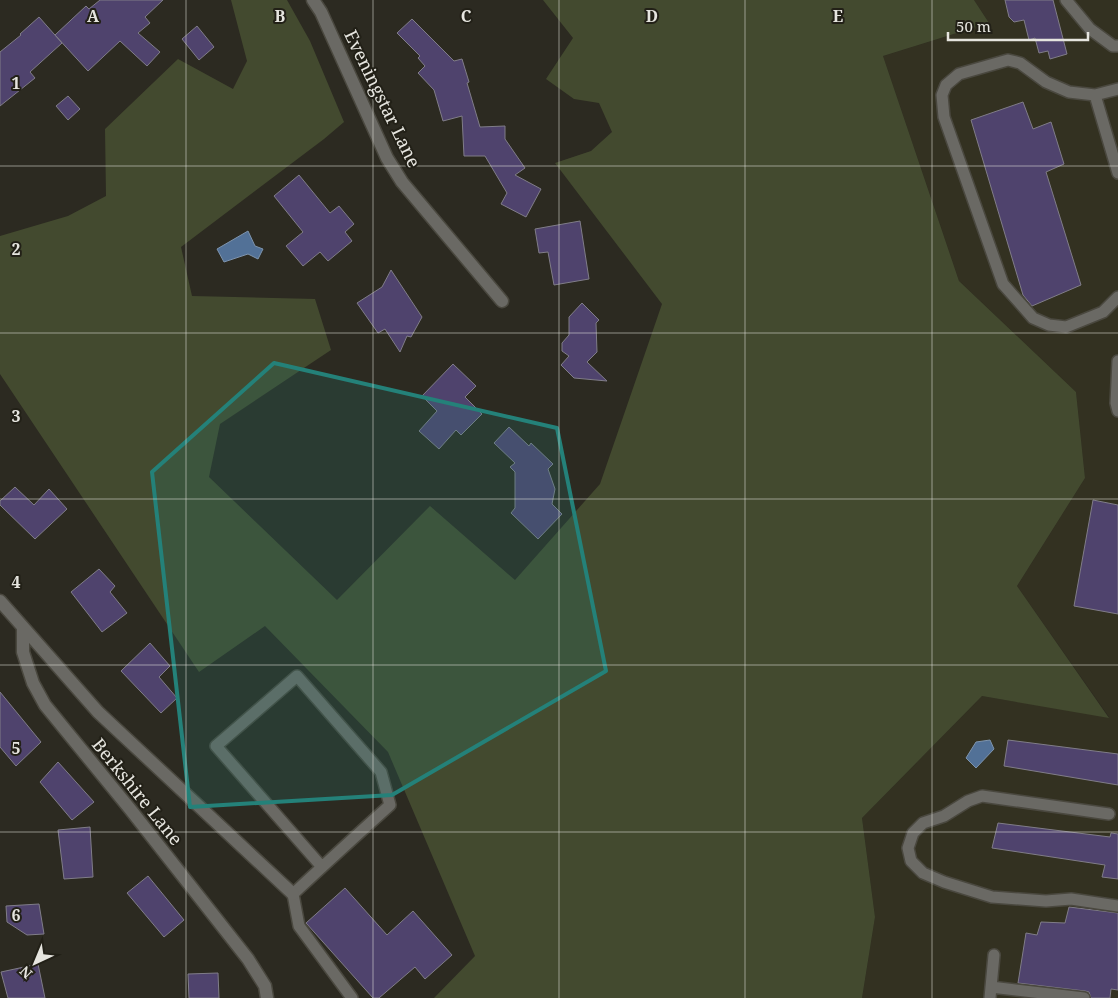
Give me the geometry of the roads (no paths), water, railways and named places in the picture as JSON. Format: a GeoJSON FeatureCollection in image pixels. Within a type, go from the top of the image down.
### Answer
{"type":"FeatureCollection","features":[{"type":"Feature","properties":{"kind":"street","name":"Eveningstar Lane"},"geometry":{"type":"LineString","coordinates":[[313,0],[325,20],[387,158],[402,182],[502,301]]}},
{"type":"Feature","properties":{"kind":"street"},"geometry":{"type":"LineString","coordinates":[[0,601],[98,712],[292,894]]}},
{"type":"Feature","properties":{"kind":"street","name":"Berkshire Lane"},"geometry":{"type":"LineString","coordinates":[[23,628],[23,652],[33,683],[45,705],[248,959],[265,986],[267,998]]}},
{"type":"Feature","properties":{"kind":"lane"},"geometry":{"type":"LineString","coordinates":[[1066,0],[1090,28],[1114,46],[1118,46]]}},
{"type":"Feature","properties":{"kind":"lane"},"geometry":{"type":"LineString","coordinates":[[1118,89],[1095,95],[1069,92],[1046,82],[1020,63],[1008,60],[959,74],[946,84],[942,95],[944,117],[1003,284],[1021,306],[1033,318],[1049,324],[1066,327],[1103,312],[1118,297]]}},
{"type":"Feature","properties":{"kind":"lane"},"geometry":{"type":"LineString","coordinates":[[1095,95],[1118,173]]}},
{"type":"Feature","properties":{"kind":"lane"},"geometry":{"type":"LineString","coordinates":[[1118,361],[1116,403],[1118,411]]}},
{"type":"Feature","properties":{"kind":"lane"},"geometry":{"type":"LineString","coordinates":[[322,867],[216,746],[297,676],[381,772],[390,805],[322,867],[292,894],[299,926],[352,998]]}},
{"type":"Feature","properties":{"kind":"lane"},"geometry":{"type":"LineString","coordinates":[[1109,814],[982,796],[968,800],[944,816],[923,823],[913,833],[908,848],[911,861],[923,872],[944,882],[979,894],[992,897],[1046,901],[1071,899],[1118,906]]}},
{"type":"Feature","properties":{"kind":"lane"},"geometry":{"type":"LineString","coordinates":[[994,955],[990,992],[1084,998]]}},
{"type":"Feature","properties":{"kind":"water"},"geometry":{"type":"Polygon","coordinates":[[[248,231],[255,246],[263,249],[258,259],[248,254],[224,262],[217,249],[248,231]]]}},
{"type":"Feature","properties":{"kind":"water"},"geometry":{"type":"Polygon","coordinates":[[[990,740],[994,749],[976,768],[966,758],[976,742],[990,740]]]}}]}
